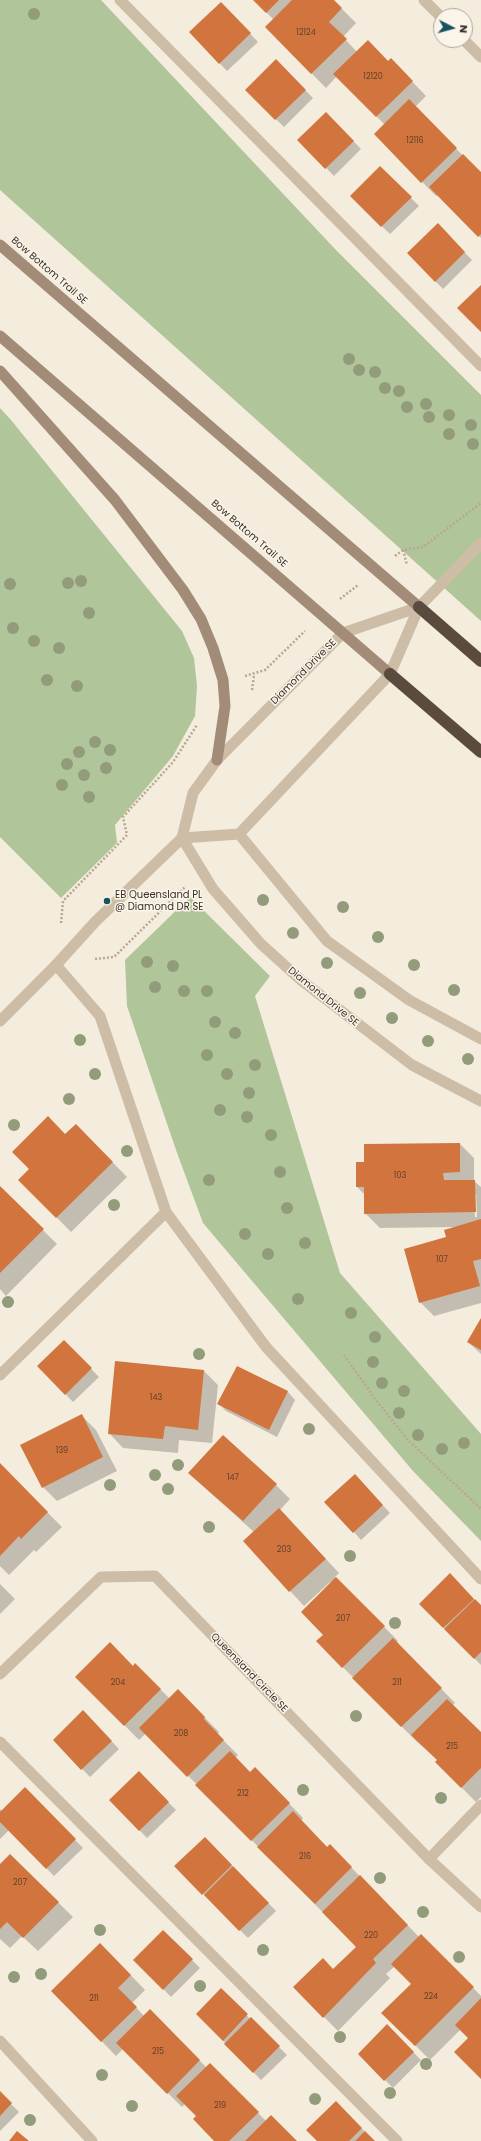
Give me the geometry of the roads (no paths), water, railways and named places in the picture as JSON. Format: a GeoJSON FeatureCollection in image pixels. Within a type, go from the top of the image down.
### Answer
{"type":"FeatureCollection","features":[{"type":"Feature","properties":{"kind":"highway","name":"Bow Bottom Trail SE"},"geometry":{"type":"LineString","coordinates":[[419,608],[481,661]]}},
{"type":"Feature","properties":{"kind":"highway","name":"Bow Bottom Trail SE"},"geometry":{"type":"LineString","coordinates":[[390,674],[481,752]]}},
{"type":"Feature","properties":{"kind":"main road","name":"Bow Bottom Trail SE"},"geometry":{"type":"LineString","coordinates":[[0,245],[419,608]]}},
{"type":"Feature","properties":{"kind":"main road","name":"Bow Bottom Trail SE"},"geometry":{"type":"LineString","coordinates":[[0,336],[390,674]]}},
{"type":"Feature","properties":{"kind":"main road"},"geometry":{"type":"LineString","coordinates":[[0,371],[115,500],[183,590],[201,619],[213,648],[223,680],[225,706],[217,760]]}},
{"type":"Feature","properties":{"kind":"street"},"geometry":{"type":"LineString","coordinates":[[120,0],[481,366]]}},
{"type":"Feature","properties":{"kind":"street"},"geometry":{"type":"LineString","coordinates":[[424,0],[433,9]]}},
{"type":"Feature","properties":{"kind":"street"},"geometry":{"type":"LineString","coordinates":[[472,48],[481,57]]}},
{"type":"Feature","properties":{"kind":"street"},"geometry":{"type":"LineString","coordinates":[[0,1021],[56,965],[95,922],[182,838],[238,834],[390,674],[419,608],[481,543]]}},
{"type":"Feature","properties":{"kind":"street","name":"Diamond Drive SE"},"geometry":{"type":"LineString","coordinates":[[419,608],[343,633],[217,760],[193,793],[182,838],[213,889],[261,944],[302,981],[412,1065],[481,1101]]}},
{"type":"Feature","properties":{"kind":"street"},"geometry":{"type":"LineString","coordinates":[[238,834],[328,941],[409,1000],[481,1039]]}},
{"type":"Feature","properties":{"kind":"street"},"geometry":{"type":"LineString","coordinates":[[56,965],[100,1016],[166,1212],[266,1347],[481,1579]]}},
{"type":"Feature","properties":{"kind":"street"},"geometry":{"type":"LineString","coordinates":[[0,1374],[166,1212]]}},
{"type":"Feature","properties":{"kind":"street","name":"Queensland Circle SE"},"geometry":{"type":"LineString","coordinates":[[0,1674],[101,1577],[155,1576],[429,1859],[481,1908]]}},
{"type":"Feature","properties":{"kind":"street"},"geometry":{"type":"LineString","coordinates":[[0,1742],[397,2141]]}},
{"type":"Feature","properties":{"kind":"street"},"geometry":{"type":"LineString","coordinates":[[429,1859],[481,1805]]}},
{"type":"Feature","properties":{"kind":"street"},"geometry":{"type":"LineString","coordinates":[[0,2041],[92,2141]]}},
{"type":"Feature","properties":{"kind":"place","name":"EB Queensland PL @ Diamond DR SE"},"geometry":{"type":"Point","coordinates":[107,901]}}]}
